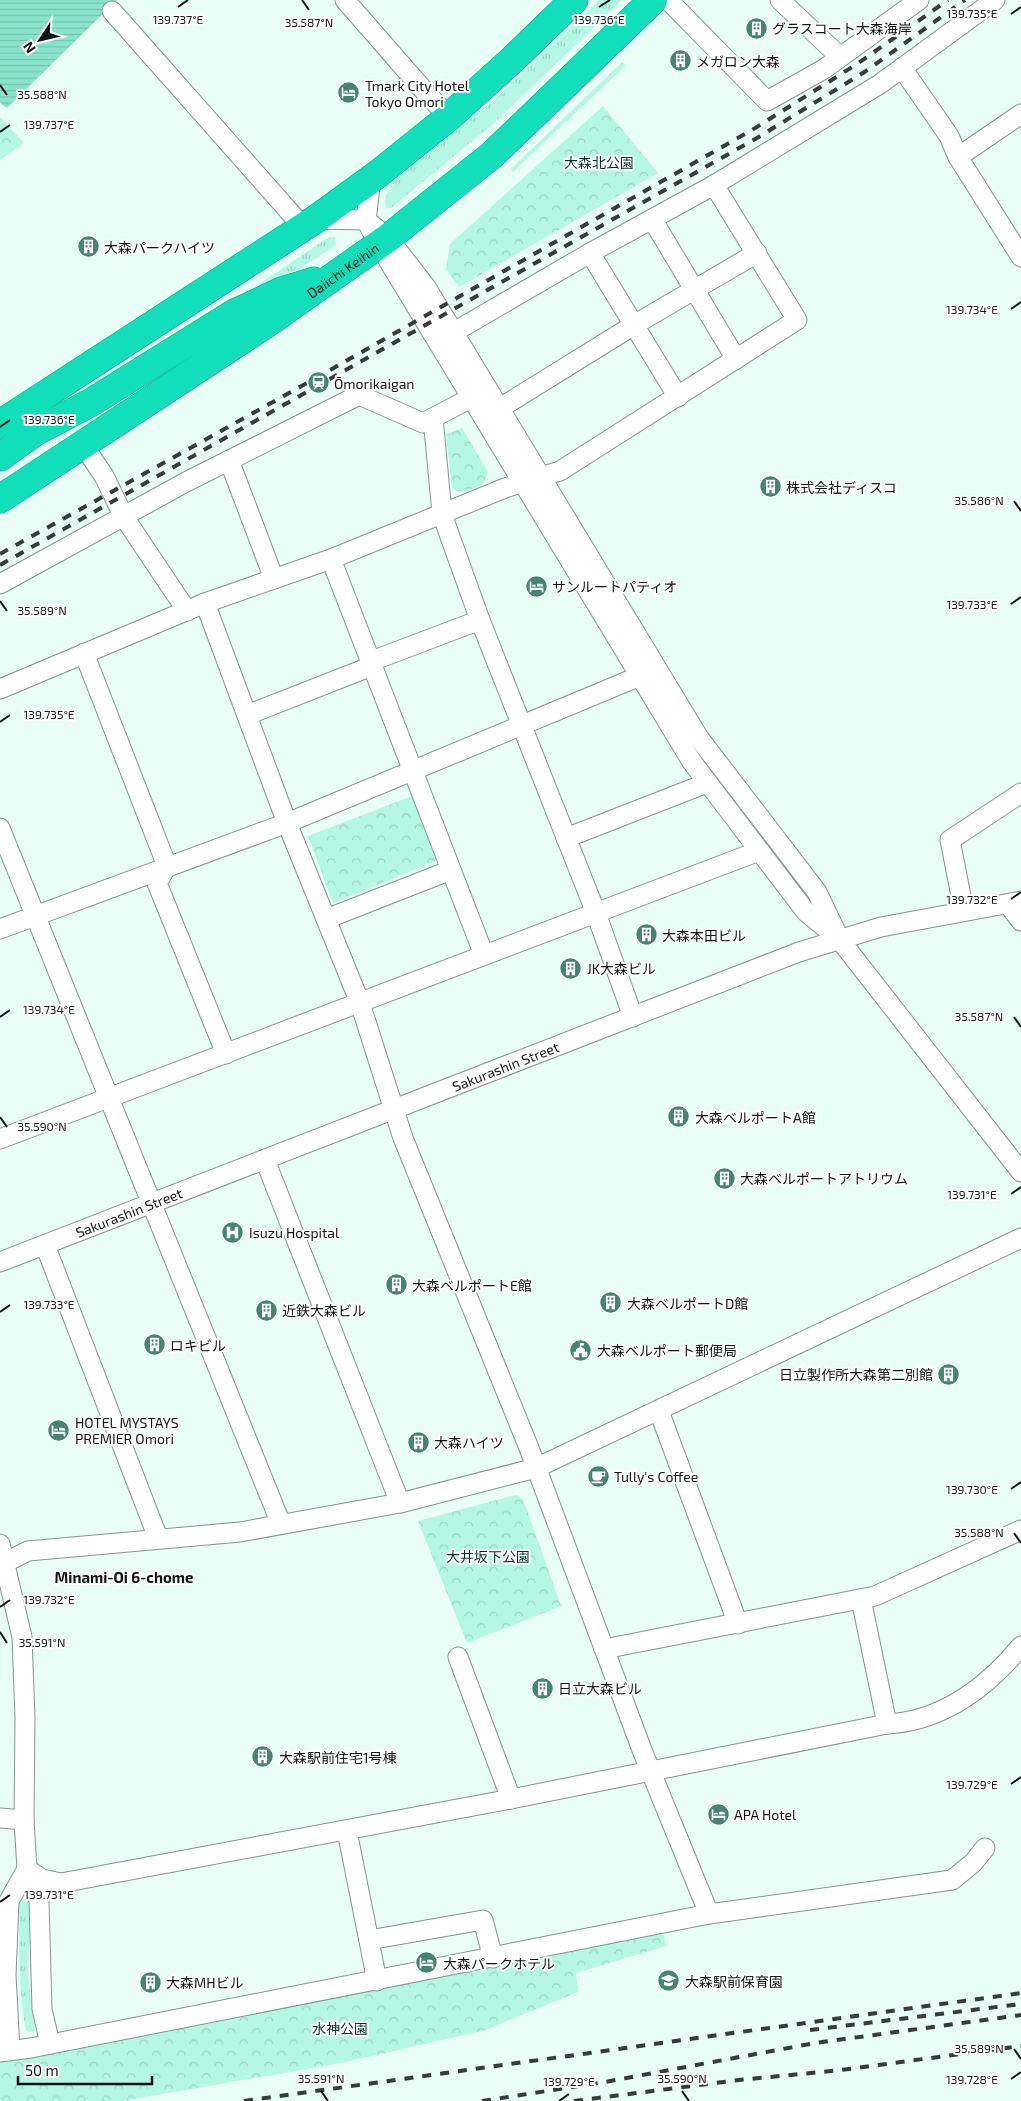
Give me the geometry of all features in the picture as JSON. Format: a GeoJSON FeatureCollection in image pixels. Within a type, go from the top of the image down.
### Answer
{"type":"FeatureCollection","features":[{"type":"Feature","properties":{"kind":"highway"},"geometry":{"type":"LineString","coordinates":[[0,424],[310,223],[371,179],[449,117],[512,60],[573,0]]}},
{"type":"Feature","properties":{"kind":"highway","name":"Daiichi Keihin"},"geometry":{"type":"LineString","coordinates":[[0,498],[340,274],[384,242],[492,155],[653,0]]}},
{"type":"Feature","properties":{"kind":"highway"},"geometry":{"type":"LineString","coordinates":[[0,456],[34,432],[90,402],[233,314],[282,291],[340,274]]}},
{"type":"Feature","properties":{"kind":"highway"},"geometry":{"type":"LineString","coordinates":[[0,466],[42,442],[90,402]]}},
{"type":"Feature","properties":{"kind":"street"},"geometry":{"type":"LineString","coordinates":[[345,0],[449,117]]}},
{"type":"Feature","properties":{"kind":"street"},"geometry":{"type":"LineString","coordinates":[[668,0],[767,101],[840,58],[919,0]]}},
{"type":"Feature","properties":{"kind":"street"},"geometry":{"type":"LineString","coordinates":[[780,0],[840,58]]}},
{"type":"Feature","properties":{"kind":"street"},"geometry":{"type":"LineString","coordinates":[[454,332],[590,253],[714,185],[880,84],[995,0]]}},
{"type":"Feature","properties":{"kind":"street"},"geometry":{"type":"LineString","coordinates":[[112,11],[310,223],[366,220]]}},
{"type":"Feature","properties":{"kind":"street"},"geometry":{"type":"LineString","coordinates":[[902,68],[949,136],[958,157],[1021,257]]}},
{"type":"Feature","properties":{"kind":"street"},"geometry":{"type":"LineString","coordinates":[[958,157],[1021,114]]}},
{"type":"Feature","properties":{"kind":"street"},"geometry":{"type":"LineString","coordinates":[[371,179],[366,220],[426,287],[699,738],[817,892],[840,940],[1021,1172]]}},
{"type":"Feature","properties":{"kind":"street"},"geometry":{"type":"LineString","coordinates":[[0,689],[205,603],[331,559],[522,482],[560,471],[797,320],[714,185]]}},
{"type":"Feature","properties":{"kind":"street"},"geometry":{"type":"LineString","coordinates":[[652,219],[736,360]]}},
{"type":"Feature","properties":{"kind":"street"},"geometry":{"type":"LineString","coordinates":[[384,242],[471,398],[660,712],[707,783],[806,912],[840,940]]}},
{"type":"Feature","properties":{"kind":"street"},"geometry":{"type":"LineString","coordinates":[[590,253],[678,397]]}},
{"type":"Feature","properties":{"kind":"street"},"geometry":{"type":"LineString","coordinates":[[500,408],[634,325],[757,254]]}},
{"type":"Feature","properties":{"kind":"street"},"geometry":{"type":"LineString","coordinates":[[0,584],[229,460],[358,395],[423,423],[471,398]]}},
{"type":"Feature","properties":{"kind":"street"},"geometry":{"type":"LineString","coordinates":[[433,418],[442,513],[480,620],[596,913],[633,1017]]}},
{"type":"Feature","properties":{"kind":"street"},"geometry":{"type":"LineString","coordinates":[[83,445],[104,476],[124,517],[187,611]]}},
{"type":"Feature","properties":{"kind":"street"},"geometry":{"type":"LineString","coordinates":[[229,460],[274,578]]}},
{"type":"Feature","properties":{"kind":"street"},"geometry":{"type":"LineString","coordinates":[[331,559],[484,956]]}},
{"type":"Feature","properties":{"kind":"street"},"geometry":{"type":"LineString","coordinates":[[205,603],[287,823],[360,1003],[403,1138],[536,1468],[604,1649],[709,1914]]}},
{"type":"Feature","properties":{"kind":"street"},"geometry":{"type":"LineString","coordinates":[[247,715],[372,666],[377,659],[480,620]]}},
{"type":"Feature","properties":{"kind":"street"},"geometry":{"type":"LineString","coordinates":[[84,653],[167,866]]}},
{"type":"Feature","properties":{"kind":"street"},"geometry":{"type":"LineString","coordinates":[[0,929],[287,823],[640,676]]}},
{"type":"Feature","properties":{"kind":"street"},"geometry":{"type":"LineString","coordinates":[[566,838],[707,783]]}},
{"type":"Feature","properties":{"kind":"street"},"geometry":{"type":"LineString","coordinates":[[964,912],[950,840],[1018,795]]}},
{"type":"Feature","properties":{"kind":"street"},"geometry":{"type":"LineString","coordinates":[[0,828],[281,1524]]}},
{"type":"Feature","properties":{"kind":"street"},"geometry":{"type":"LineString","coordinates":[[2,1133],[109,1098],[759,851]]}},
{"type":"Feature","properties":{"kind":"street"},"geometry":{"type":"LineString","coordinates":[[167,866],[157,883],[226,1054]]}},
{"type":"Feature","properties":{"kind":"street"},"geometry":{"type":"LineString","coordinates":[[326,919],[451,870]]}},
{"type":"Feature","properties":{"kind":"street"},"geometry":{"type":"LineString","coordinates":[[1015,902],[1021,921]]}},
{"type":"Feature","properties":{"kind":"street","name":"Sakurashin Street"},"geometry":{"type":"LineString","coordinates":[[0,1262],[799,952],[882,928],[1015,902]]}},
{"type":"Feature","properties":{"kind":"street"},"geometry":{"type":"LineString","coordinates":[[265,1160],[400,1503]]}},
{"type":"Feature","properties":{"kind":"street"},"geometry":{"type":"LineString","coordinates":[[2,1564],[28,1551],[240,1532],[400,1503],[536,1468],[1021,1238]]}},
{"type":"Feature","properties":{"kind":"street"},"geometry":{"type":"LineString","coordinates":[[45,1245],[158,1538]]}},
{"type":"Feature","properties":{"kind":"street"},"geometry":{"type":"LineString","coordinates":[[659,1411],[738,1624]]}},
{"type":"Feature","properties":{"kind":"street"},"geometry":{"type":"LineString","coordinates":[[604,1649],[874,1596],[1021,1530]]}},
{"type":"Feature","properties":{"kind":"street"},"geometry":{"type":"LineString","coordinates":[[0,1544],[2,1564],[22,1637],[26,1718],[24,1820],[28,1869],[39,1901],[42,2009],[50,2044]]}},
{"type":"Feature","properties":{"kind":"street"},"geometry":{"type":"LineString","coordinates":[[861,1599],[887,1724]]}},
{"type":"Feature","properties":{"kind":"street"},"geometry":{"type":"LineString","coordinates":[[28,1869],[42,1879],[60,1883],[347,1831],[887,1724],[905,1723],[944,1710],[977,1690],[1021,1646]]}},
{"type":"Feature","properties":{"kind":"street"},"geometry":{"type":"LineString","coordinates":[[458,1657],[511,1799]]}},
{"type":"Feature","properties":{"kind":"street"},"geometry":{"type":"LineString","coordinates":[[0,1818],[24,1820]]}},
{"type":"Feature","properties":{"kind":"street"},"geometry":{"type":"LineString","coordinates":[[347,1831],[377,1981]]}},
{"type":"Feature","properties":{"kind":"street"},"geometry":{"type":"LineString","coordinates":[[28,1869],[9,1901],[5,2051],[377,1981],[709,1914],[952,1880],[973,1863],[985,1848]]}},
{"type":"Feature","properties":{"kind":"street"},"geometry":{"type":"LineString","coordinates":[[368,1940],[483,1920],[493,1958]]}},
{"type":"Feature","properties":{"kind":"green space"},"geometry":{"type":"Polygon","coordinates":[[[599,0],[622,0],[494,123],[391,208],[386,208],[385,197],[396,179],[493,101],[599,0]]]}},
{"type":"Feature","properties":{"kind":"green space"},"geometry":{"type":"Polygon","coordinates":[[[622,62],[626,65],[513,172],[511,169],[622,62]]]}},
{"type":"Feature","properties":{"kind":"green space","name":"大森北公園"},"geometry":{"type":"Polygon","coordinates":[[[603,106],[658,173],[459,287],[446,269],[450,244],[603,106]]]}},
{"type":"Feature","properties":{"kind":"green space"},"geometry":{"type":"Polygon","coordinates":[[[0,117],[24,143],[0,160],[0,117]]]}},
{"type":"Feature","properties":{"kind":"green space"},"geometry":{"type":"Polygon","coordinates":[[[329,237],[335,237],[336,245],[299,269],[261,287],[259,284],[329,237]]]}},
{"type":"Feature","properties":{"kind":"green space"},"geometry":{"type":"Polygon","coordinates":[[[462,428],[488,472],[483,484],[459,491],[452,487],[446,434],[462,428]]]}},
{"type":"Feature","properties":{"kind":"green space"},"geometry":{"type":"Polygon","coordinates":[[[412,796],[436,861],[333,903],[308,836],[412,796]]]}},
{"type":"Feature","properties":{"kind":"green space","name":"大井坂下公園"},"geometry":{"type":"Polygon","coordinates":[[[516,1495],[523,1499],[561,1606],[467,1643],[418,1521],[516,1495]]]}},
{"type":"Feature","properties":{"kind":"green space"},"geometry":{"type":"Polygon","coordinates":[[[21,1898],[26,1898],[30,1902],[28,1976],[35,2030],[29,2032],[26,2030],[23,2014],[20,1982],[19,1902],[21,1898]]]}},
{"type":"Feature","properties":{"kind":"green space","name":"水神公園"},"geometry":{"type":"Polygon","coordinates":[[[663,1932],[666,1946],[576,1973],[578,1992],[485,2030],[350,2061],[122,2101],[0,2101],[0,2060],[663,1932]]]}},
{"type":"Feature","properties":{"kind":"shaded area"},"geometry":{"type":"Polygon","coordinates":[[[0,0],[117,0],[7,108],[0,103],[0,0]]]}},
{"type":"Feature","properties":{"kind":"railway"},"geometry":{"type":"LineString","coordinates":[[0,554],[316,378],[752,130],[857,64],[948,0]]}},
{"type":"Feature","properties":{"kind":"railway"},"geometry":{"type":"LineString","coordinates":[[0,565],[757,138],[863,73],[965,0]]}},
{"type":"Feature","properties":{"kind":"railway"},"geometry":{"type":"LineString","coordinates":[[244,2101],[1021,1993]]}},
{"type":"Feature","properties":{"kind":"railway"},"geometry":{"type":"LineString","coordinates":[[810,2030],[1021,2004]]}},
{"type":"Feature","properties":{"kind":"railway"},"geometry":{"type":"LineString","coordinates":[[482,2101],[605,2082],[815,2043],[1021,2015]]}},
{"type":"Feature","properties":{"kind":"railway"},"geometry":{"type":"LineString","coordinates":[[574,2101],[739,2080],[841,2070],[1021,2046]]}},
{"type":"Feature","properties":{"kind":"place","name":"グラスコート大森海岸"},"geometry":{"type":"Point","coordinates":[756,28]}},
{"type":"Feature","properties":{"kind":"place","name":"メガロン大森"},"geometry":{"type":"Point","coordinates":[680,61]}},
{"type":"Feature","properties":{"kind":"place","name":"Tmark City Hotel Tokyo Omori"},"geometry":{"type":"Point","coordinates":[349,93]}},
{"type":"Feature","properties":{"kind":"place","name":"大森パークハイツ"},"geometry":{"type":"Point","coordinates":[88,247]}},
{"type":"Feature","properties":{"kind":"place","name":"Ōmorikaigan"},"geometry":{"type":"Point","coordinates":[318,383]}},
{"type":"Feature","properties":{"kind":"place","name":"株式会社ディスコ"},"geometry":{"type":"Point","coordinates":[770,487]}},
{"type":"Feature","properties":{"kind":"place","name":"サンルートパティオ"},"geometry":{"type":"Point","coordinates":[536,586]}},
{"type":"Feature","properties":{"kind":"place","name":"大森本田ビル"},"geometry":{"type":"Point","coordinates":[646,935]}},
{"type":"Feature","properties":{"kind":"place","name":"JK大森ビル"},"geometry":{"type":"Point","coordinates":[571,968]}},
{"type":"Feature","properties":{"kind":"place","name":"大森ベルポートA館"},"geometry":{"type":"Point","coordinates":[679,1117]}},
{"type":"Feature","properties":{"kind":"place","name":"大森ベルポートアトリウム"},"geometry":{"type":"Point","coordinates":[724,1178]}},
{"type":"Feature","properties":{"kind":"place","name":"Isuzu Hospital"},"geometry":{"type":"Point","coordinates":[233,1232]}},
{"type":"Feature","properties":{"kind":"place","name":"大森ベルポートE館"},"geometry":{"type":"Point","coordinates":[396,1285]}},
{"type":"Feature","properties":{"kind":"place","name":"大森ベルポートD館"},"geometry":{"type":"Point","coordinates":[611,1303]}},
{"type":"Feature","properties":{"kind":"place","name":"近鉄大森ビル"},"geometry":{"type":"Point","coordinates":[266,1310]}},
{"type":"Feature","properties":{"kind":"place","name":"ロキビル"},"geometry":{"type":"Point","coordinates":[154,1345]}},
{"type":"Feature","properties":{"kind":"place","name":"大森ベルポート郵便局"},"geometry":{"type":"Point","coordinates":[581,1350]}},
{"type":"Feature","properties":{"kind":"place","name":"日立製作所大森第二別館"},"geometry":{"type":"Point","coordinates":[949,1374]}},
{"type":"Feature","properties":{"kind":"place","name":"HOTEL MYSTAYS PREMIER Omori"},"geometry":{"type":"Point","coordinates":[59,1430]}},
{"type":"Feature","properties":{"kind":"place","name":"大森ハイツ"},"geometry":{"type":"Point","coordinates":[418,1442]}},
{"type":"Feature","properties":{"kind":"place","name":"Tully's Coffee"},"geometry":{"type":"Point","coordinates":[598,1476]}},
{"type":"Feature","properties":{"kind":"place","name":"日立大森ビル"},"geometry":{"type":"Point","coordinates":[542,1688]}},
{"type":"Feature","properties":{"kind":"place","name":"大森駅前住宅1号棟"},"geometry":{"type":"Point","coordinates":[263,1757]}},
{"type":"Feature","properties":{"kind":"place","name":"APA Hotel"},"geometry":{"type":"Point","coordinates":[718,1814]}},
{"type":"Feature","properties":{"kind":"place","name":"大森パークホテル"},"geometry":{"type":"Point","coordinates":[427,1963]}},
{"type":"Feature","properties":{"kind":"place","name":"大森駅前保育園"},"geometry":{"type":"Point","coordinates":[669,1981]}},
{"type":"Feature","properties":{"kind":"place","name":"大森MHビル"},"geometry":{"type":"Point","coordinates":[150,1982]}},
{"type":"Feature","properties":{"kind":"district","name":"Minami-Oi 6-chome"},"geometry":{"type":"Point","coordinates":[124,1577]}}]}
